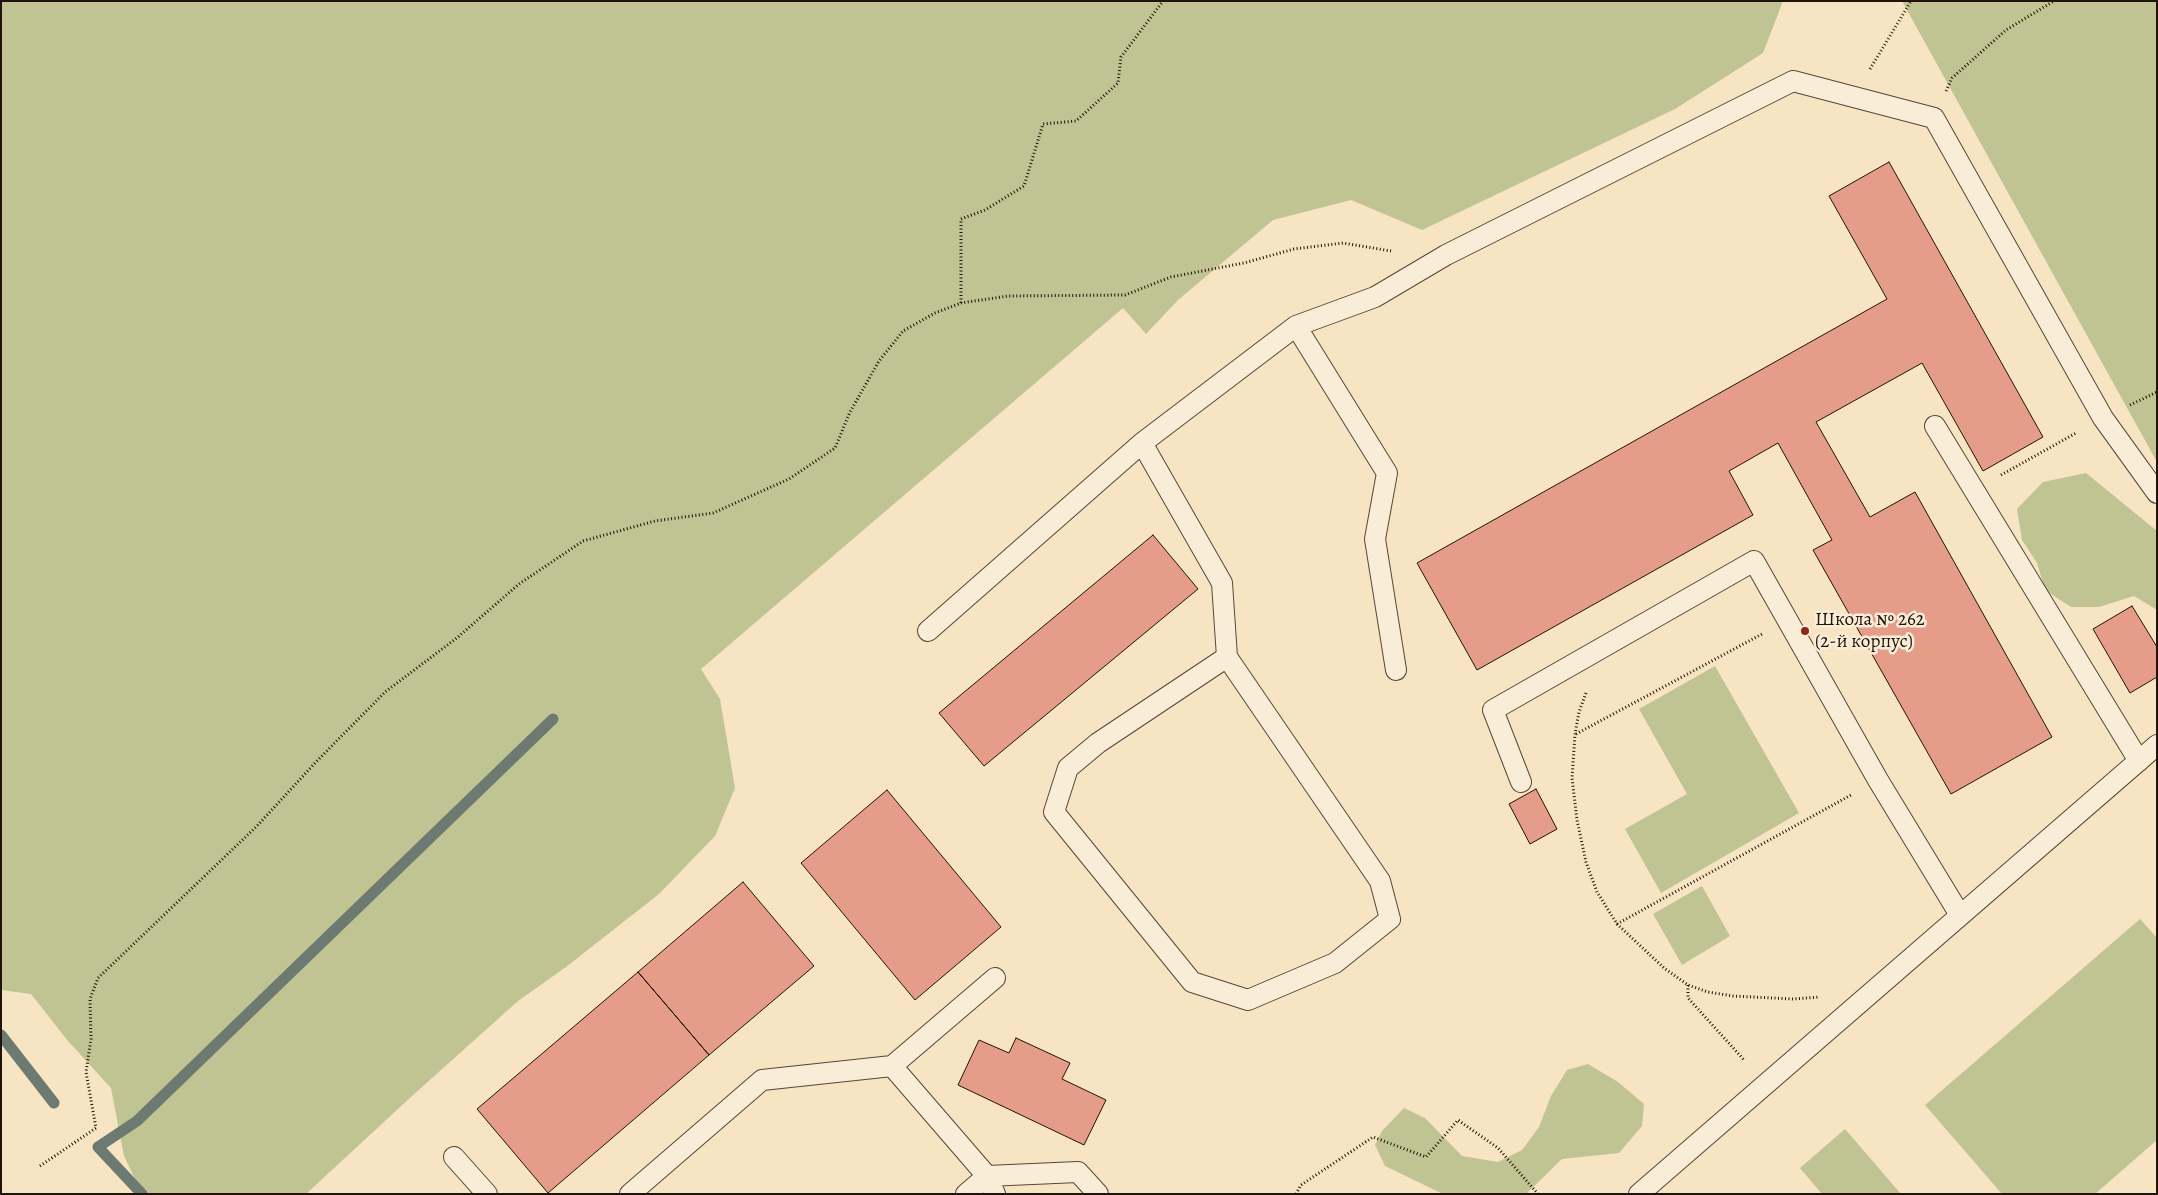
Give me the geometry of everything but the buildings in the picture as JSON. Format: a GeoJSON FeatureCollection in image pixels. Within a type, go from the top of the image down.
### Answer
{"type":"FeatureCollection","features":[{"type":"Feature","properties":{"kind":"lane"},"geometry":{"type":"LineString","coordinates":[[928,631],[1142,443],[1296,326],[1375,297],[1446,255],[1794,81],[1934,118],[2103,418],[2157,493]]}},
{"type":"Feature","properties":{"kind":"lane"},"geometry":{"type":"LineString","coordinates":[[1296,326],[1387,473],[1375,539],[1396,670]]}},
{"type":"Feature","properties":{"kind":"lane"},"geometry":{"type":"LineString","coordinates":[[1935,426],[2139,761]]}},
{"type":"Feature","properties":{"kind":"lane"},"geometry":{"type":"LineString","coordinates":[[1142,443],[1222,583],[1227,657],[1380,881],[1390,919],[1335,962],[1248,1000],[1192,982],[1054,812],[1068,768],[1098,743],[1227,657]]}},
{"type":"Feature","properties":{"kind":"lane"},"geometry":{"type":"LineString","coordinates":[[1521,782],[1493,710],[1754,561],[1878,780],[1960,915]]}},
{"type":"Feature","properties":{"kind":"lane"},"geometry":{"type":"LineString","coordinates":[[1639,1194],[2157,745]]}},
{"type":"Feature","properties":{"kind":"lane"},"geometry":{"type":"LineString","coordinates":[[630,1194],[762,1080],[892,1066],[995,978]]}},
{"type":"Feature","properties":{"kind":"lane"},"geometry":{"type":"LineString","coordinates":[[892,1066],[991,1185]]}},
{"type":"Feature","properties":{"kind":"lane"},"geometry":{"type":"LineString","coordinates":[[454,1157],[487,1194]]}},
{"type":"Feature","properties":{"kind":"lane"},"geometry":{"type":"LineString","coordinates":[[966,1194],[991,1185],[1078,1172],[1098,1194]]}},
{"type":"Feature","properties":{"kind":"path"},"geometry":{"type":"LineString","coordinates":[[961,303],[961,219],[985,210],[1024,186],[1043,124],[1076,122],[1118,83],[1121,57],[1163,1]]}},
{"type":"Feature","properties":{"kind":"path"},"geometry":{"type":"LineString","coordinates":[[1854,96],[1911,1]]}},
{"type":"Feature","properties":{"kind":"path"},"geometry":{"type":"LineString","coordinates":[[1934,118],[1952,78],[2006,30],[2054,1]]}},
{"type":"Feature","properties":{"kind":"path"},"geometry":{"type":"LineString","coordinates":[[40,1166],[96,1128],[86,1072],[91,1039],[90,1000],[98,978],[250,833],[385,692],[458,637],[519,584],[582,542],[655,521],[713,514],[789,479],[835,448],[850,412],[878,362],[903,331],[935,312],[961,303],[1008,296],[1125,295],[1170,277],[1244,263],[1294,249],[1343,243],[1396,251]]}},
{"type":"Feature","properties":{"kind":"path"},"geometry":{"type":"LineString","coordinates":[[1974,490],[2103,418]]}},
{"type":"Feature","properties":{"kind":"path"},"geometry":{"type":"LineString","coordinates":[[1575,734],[1788,620]]}},
{"type":"Feature","properties":{"kind":"path"},"geometry":{"type":"LineString","coordinates":[[1590,685],[1578,712],[1572,778],[1577,820],[1586,862],[1597,892],[1617,924],[1644,950],[1688,985],[1708,992],[1734,996],[1793,999],[1827,996]]}},
{"type":"Feature","properties":{"kind":"path"},"geometry":{"type":"LineString","coordinates":[[1617,924],[1878,780]]}},
{"type":"Feature","properties":{"kind":"path"},"geometry":{"type":"LineString","coordinates":[[1688,985],[1688,998],[1750,1066]]}},
{"type":"Feature","properties":{"kind":"path"},"geometry":{"type":"LineString","coordinates":[[1296,1194],[1301,1184],[1373,1138],[1426,1158],[1458,1120],[1498,1148],[1538,1194]]}},
{"type":"Feature","properties":{"kind":"green space"},"geometry":{"type":"Polygon","coordinates":[[[1,1],[1783,1],[1763,53],[1675,109],[1422,230],[1351,200],[1273,220],[1178,300],[1146,334],[1123,308],[701,669],[720,699],[735,788],[715,836],[659,894],[566,967],[518,1001],[306,1194],[142,1194],[124,1156],[111,1088],[68,1041],[31,994],[1,990],[1,1]]]}},
{"type":"Feature","properties":{"kind":"green space"},"geometry":{"type":"Polygon","coordinates":[[[1902,1],[2157,1],[2157,462],[1902,1]]]}},
{"type":"Feature","properties":{"kind":"green space"},"geometry":{"type":"Polygon","coordinates":[[[2086,473],[2157,531],[2157,610],[2134,596],[2099,607],[2071,607],[2045,590],[2037,563],[2022,540],[2017,509],[2043,482],[2086,473]]]}},
{"type":"Feature","properties":{"kind":"green space"},"geometry":{"type":"Polygon","coordinates":[[[1715,666],[1799,813],[1661,893],[1625,829],[1687,794],[1639,709],[1715,666]]]}},
{"type":"Feature","properties":{"kind":"green space"},"geometry":{"type":"Polygon","coordinates":[[[1702,886],[1730,936],[1682,965],[1653,914],[1702,886]]]}},
{"type":"Feature","properties":{"kind":"green space"},"geometry":{"type":"Polygon","coordinates":[[[2140,919],[2157,938],[2157,1140],[2095,1194],[2002,1194],[1925,1105],[2140,919]]]}},
{"type":"Feature","properties":{"kind":"green space"},"geometry":{"type":"Polygon","coordinates":[[[1588,1064],[1618,1082],[1644,1104],[1642,1126],[1619,1153],[1562,1159],[1526,1194],[1443,1194],[1385,1166],[1375,1145],[1382,1131],[1404,1108],[1425,1118],[1462,1156],[1498,1162],[1522,1150],[1539,1127],[1551,1096],[1567,1070],[1588,1064]]]}},
{"type":"Feature","properties":{"kind":"green space"},"geometry":{"type":"Polygon","coordinates":[[[1845,1129],[1901,1194],[1822,1194],[1800,1168],[1845,1129]]]}},
{"type":"Feature","properties":{"kind":"waterway"},"geometry":{"type":"LineString","coordinates":[[142,1194],[98,1147],[137,1121],[553,719]]}},
{"type":"Feature","properties":{"kind":"waterway"},"geometry":{"type":"LineString","coordinates":[[1,1035],[54,1103]]}},
{"type":"Feature","properties":{"kind":"place","name":"Школа № 262 (2-й корпус)"},"geometry":{"type":"Point","coordinates":[1805,631]}}]}
